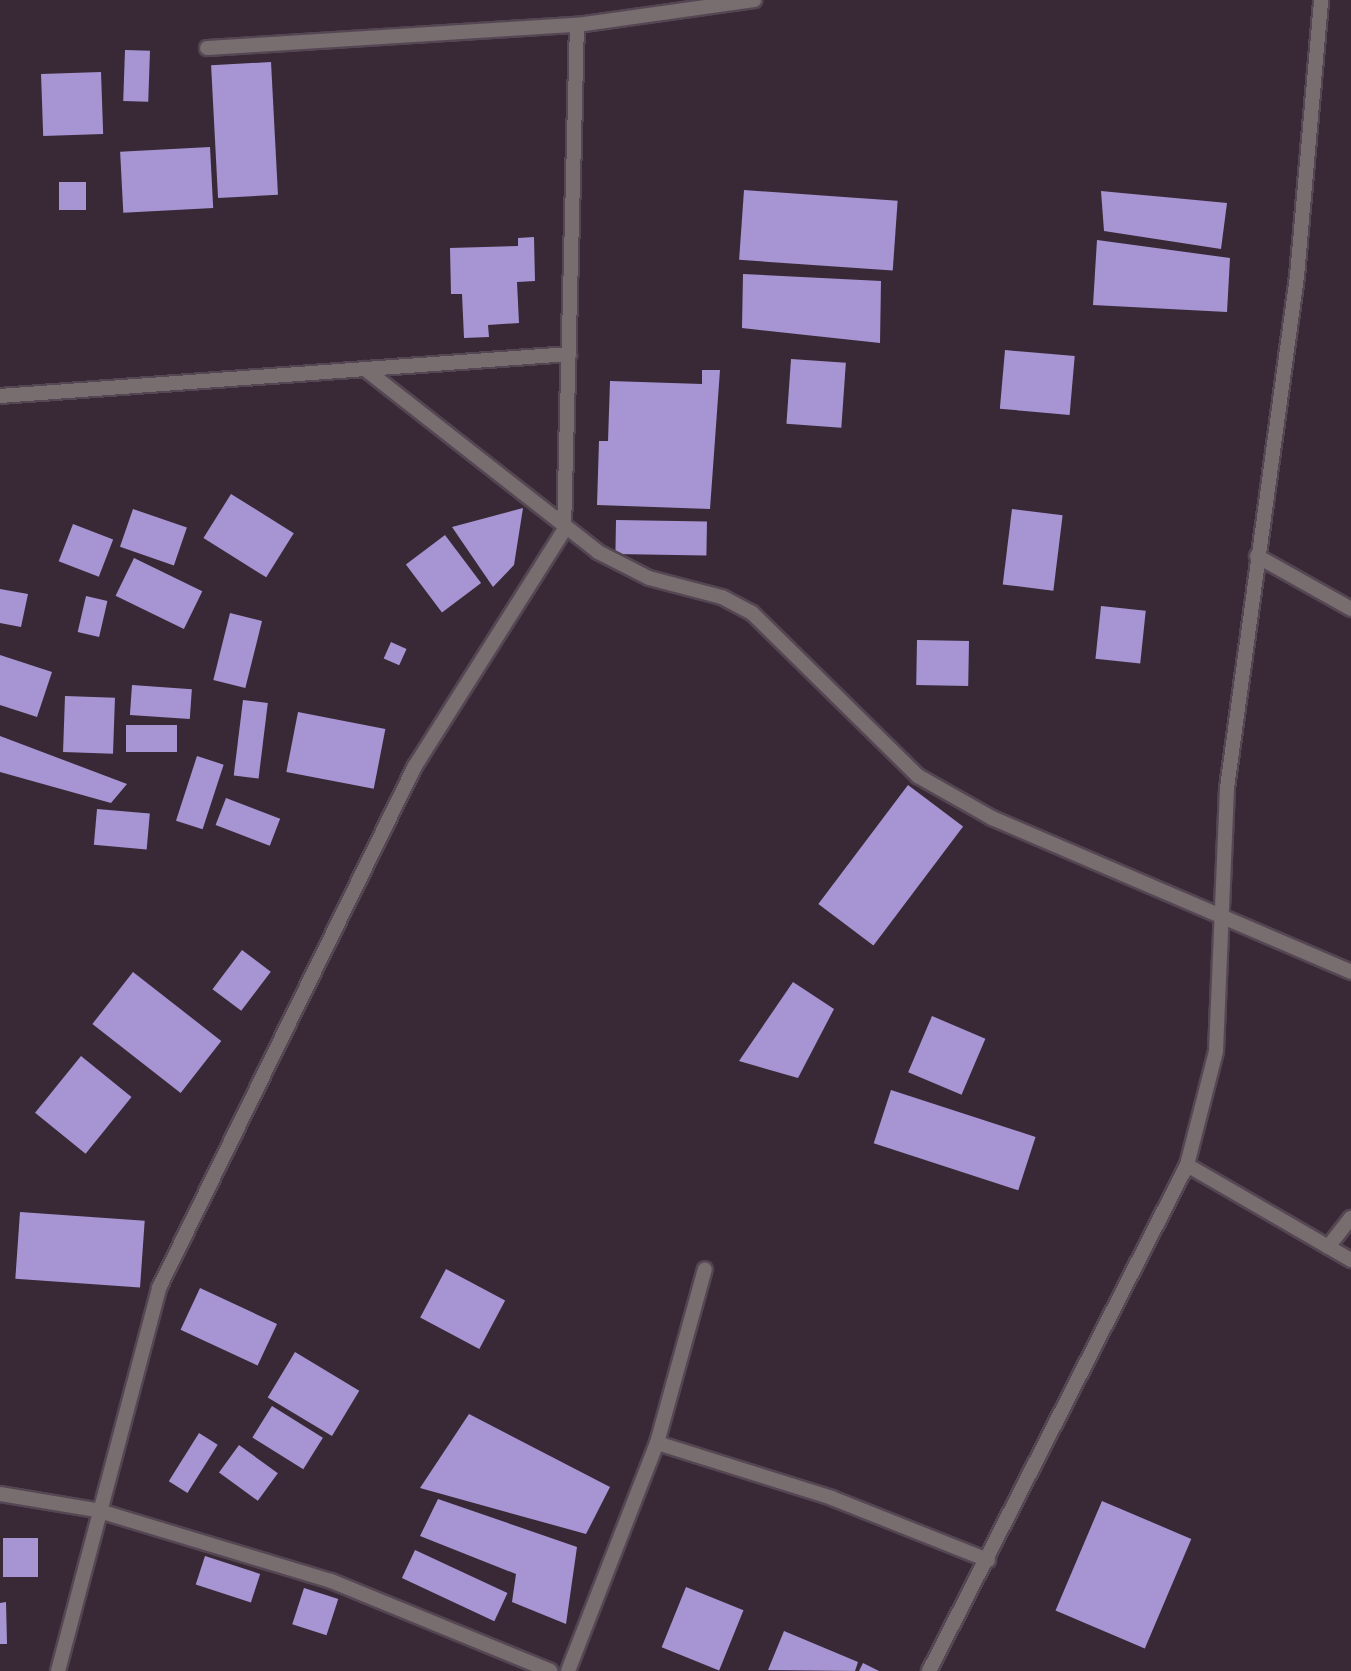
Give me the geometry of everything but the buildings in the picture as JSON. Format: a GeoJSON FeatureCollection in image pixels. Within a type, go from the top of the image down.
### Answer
{"type":"FeatureCollection","features":[{"type":"Feature","properties":{"kind":"street"},"geometry":{"type":"LineString","coordinates":[[207,48],[577,25],[754,0]]}},
{"type":"Feature","properties":{"kind":"street"},"geometry":{"type":"LineString","coordinates":[[929,1671],[988,1560],[1187,1165],[1216,1051],[1227,788],[1297,276],[1321,0]]}},
{"type":"Feature","properties":{"kind":"street"},"geometry":{"type":"LineString","coordinates":[[58,1671],[96,1510],[159,1288],[415,766],[564,530],[577,25]]}},
{"type":"Feature","properties":{"kind":"street"},"geometry":{"type":"LineString","coordinates":[[0,397],[569,354]]}},
{"type":"Feature","properties":{"kind":"street"},"geometry":{"type":"LineString","coordinates":[[365,369],[564,530],[649,578],[722,597],[752,612],[918,776],[992,818],[1223,913],[1351,972]]}},
{"type":"Feature","properties":{"kind":"street"},"geometry":{"type":"LineString","coordinates":[[1257,556],[1351,610]]}},
{"type":"Feature","properties":{"kind":"street"},"geometry":{"type":"LineString","coordinates":[[1187,1165],[1351,1260]]}},
{"type":"Feature","properties":{"kind":"street"},"geometry":{"type":"LineString","coordinates":[[1328,1247],[1351,1218]]}},
{"type":"Feature","properties":{"kind":"street"},"geometry":{"type":"LineString","coordinates":[[568,1671],[657,1443],[705,1269]]}},
{"type":"Feature","properties":{"kind":"street"},"geometry":{"type":"LineString","coordinates":[[657,1443],[832,1498],[988,1560]]}},
{"type":"Feature","properties":{"kind":"street"},"geometry":{"type":"LineString","coordinates":[[0,1494],[96,1510],[331,1581],[550,1671]]}}]}
